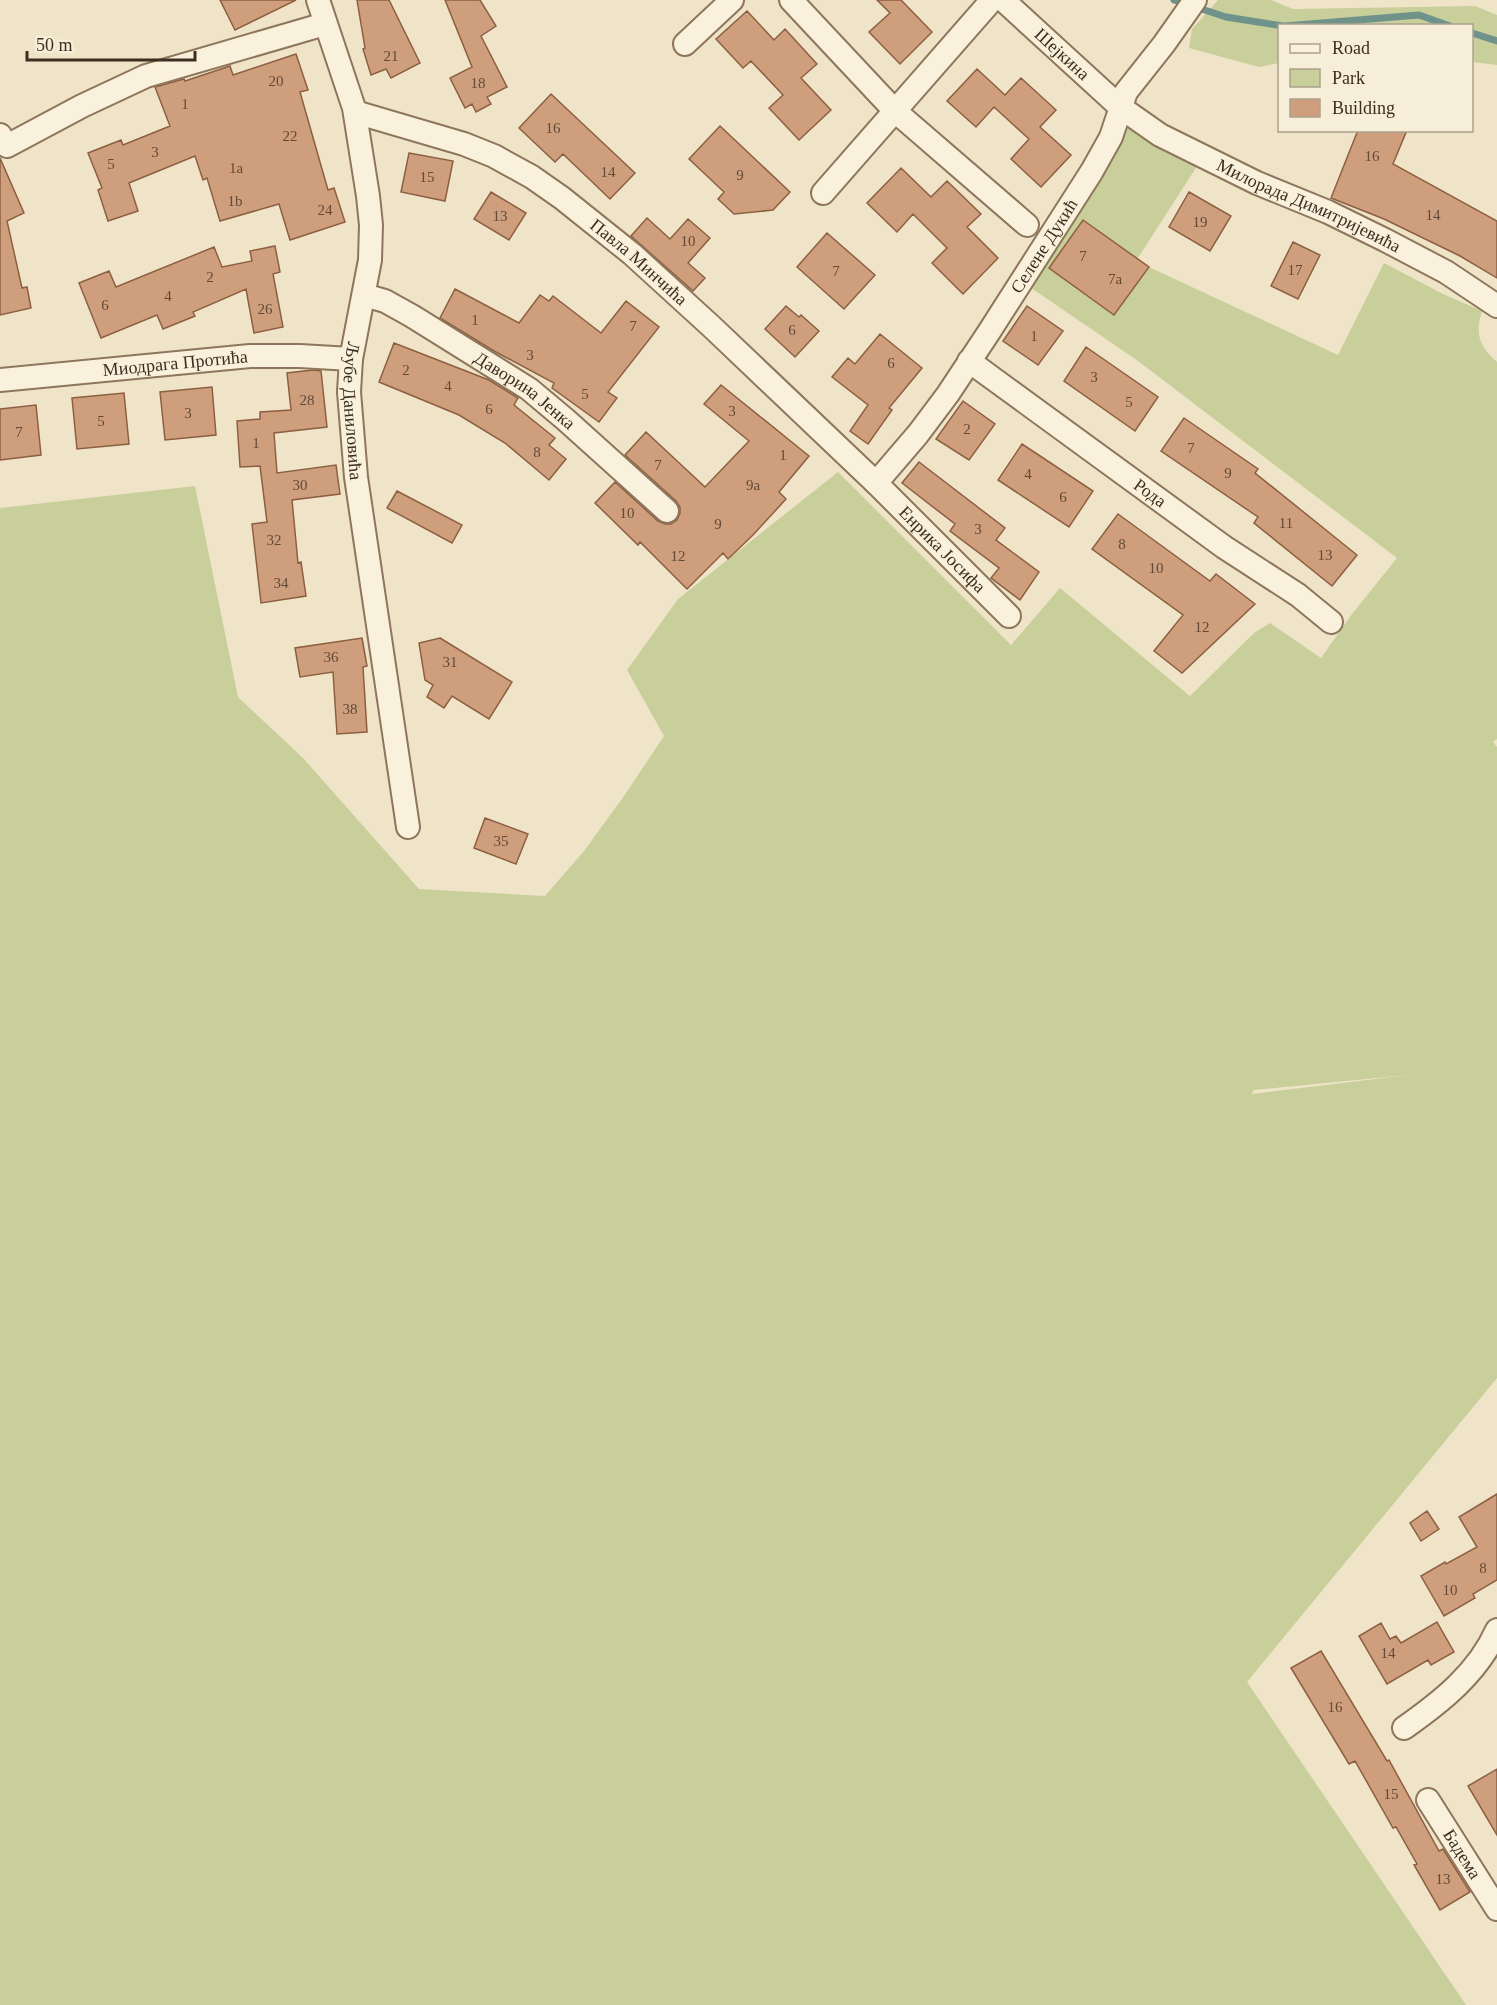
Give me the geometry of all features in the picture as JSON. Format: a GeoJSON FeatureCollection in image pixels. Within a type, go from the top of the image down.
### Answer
{"type":"FeatureCollection","features":[{"type":"Feature","properties":{"kind":"street","name":"Љубе Даниловића"},"geometry":{"type":"LineString","coordinates":[[318,0],[355,112],[368,196],[371,225],[370,260],[351,358],[349,392],[356,477],[408,827]]}},
{"type":"Feature","properties":{"kind":"street"},"geometry":{"type":"LineString","coordinates":[[685,44],[732,0]]}},
{"type":"Feature","properties":{"kind":"street"},"geometry":{"type":"LineString","coordinates":[[791,0],[895,111],[1027,225]]}},
{"type":"Feature","properties":{"kind":"street"},"geometry":{"type":"LineString","coordinates":[[823,193],[993,0]]}},
{"type":"Feature","properties":{"kind":"street","name":"Шејкина"},"geometry":{"type":"LineString","coordinates":[[1003,0],[1120,107]]}},
{"type":"Feature","properties":{"kind":"street","name":"Селене Дукић"},"geometry":{"type":"LineString","coordinates":[[876,483],[918,434],[948,394],[1082,190],[1111,137],[1120,107],[1133,81],[1195,0]]}},
{"type":"Feature","properties":{"kind":"street"},"geometry":{"type":"LineString","coordinates":[[0,135],[7,146],[110,92],[146,76],[325,24]]}},
{"type":"Feature","properties":{"kind":"street","name":"Милорада Димитријевића"},"geometry":{"type":"LineString","coordinates":[[1120,107],[1160,135],[1257,183],[1328,212],[1436,267],[1497,306]]}},
{"type":"Feature","properties":{"kind":"street","name":"Павла Минчића"},"geometry":{"type":"LineString","coordinates":[[355,112],[464,144],[494,156],[532,177],[562,198],[640,262],[876,483]]}},
{"type":"Feature","properties":{"kind":"street","name":"Даворина Јенка"},"geometry":{"type":"LineString","coordinates":[[364,295],[385,301],[412,316],[529,389],[667,511]]}},
{"type":"Feature","properties":{"kind":"street","name":"Миодрага Протића"},"geometry":{"type":"LineString","coordinates":[[0,380],[250,356],[351,358]]}},
{"type":"Feature","properties":{"kind":"street","name":"Рода"},"geometry":{"type":"LineString","coordinates":[[969,361],[1224,547],[1298,595],[1331,622]]}},
{"type":"Feature","properties":{"kind":"street","name":"Енрика Јосифа"},"geometry":{"type":"LineString","coordinates":[[876,483],[1009,616]]}},
{"type":"Feature","properties":{"kind":"street"},"geometry":{"type":"LineString","coordinates":[[1404,1728],[1436,1705],[1470,1673],[1483,1657],[1497,1630]]}},
{"type":"Feature","properties":{"kind":"street","name":"Бадема"},"geometry":{"type":"LineString","coordinates":[[1428,1800],[1497,1909]]}},
{"type":"Feature","properties":{"kind":"green space"},"geometry":{"type":"Polygon","coordinates":[[[1218,0],[1271,0],[1293,9],[1475,6],[1497,15],[1497,65],[1473,62],[1473,24],[1278,24],[1278,63],[1259,67],[1189,48],[1192,29],[1218,0]]]}},
{"type":"Feature","properties":{"kind":"green space"},"geometry":{"type":"Polygon","coordinates":[[[1120,107],[1203,157],[1136,261],[1338,355],[1384,263],[1443,294],[1482,311],[1479,326],[1480,339],[1486,351],[1497,362],[1497,739],[1493,742],[1497,747],[1497,1378],[1247,1682],[1466,2005],[0,2005],[0,508],[195,486],[238,697],[303,758],[419,889],[545,896],[584,851],[664,736],[627,670],[678,599],[838,472],[1011,645],[1060,588],[1190,696],[1254,633],[1270,623],[1321,658],[1352,614],[1397,558],[1138,361],[1021,281],[1120,107]],[[1408,1075],[1254,1090],[1252,1094],[1408,1075]]]}},
{"type":"Feature","properties":{"kind":"building"},"geometry":{"type":"Polygon","coordinates":[[[220,0],[296,0],[235,30],[220,0]]]}},
{"type":"Feature","properties":{"kind":"building"},"geometry":{"type":"Polygon","coordinates":[[[357,0],[389,0],[420,63],[391,78],[386,69],[371,75],[363,49],[365,48],[357,0]]]}},
{"type":"Feature","properties":{"kind":"building"},"geometry":{"type":"Polygon","coordinates":[[[445,0],[480,0],[496,26],[481,36],[507,87],[487,97],[491,104],[476,112],[472,104],[465,108],[450,78],[472,67],[445,0]]]}},
{"type":"Feature","properties":{"kind":"building"},"geometry":{"type":"Polygon","coordinates":[[[877,0],[901,0],[932,32],[900,64],[869,32],[890,13],[877,0]]]}},
{"type":"Feature","properties":{"kind":"building"},"geometry":{"type":"Polygon","coordinates":[[[747,11],[774,40],[785,29],[817,64],[801,78],[831,110],[799,140],[769,108],[783,95],[751,61],[743,68],[716,39],[747,11]]]}},
{"type":"Feature","properties":{"kind":"building"},"geometry":{"type":"Polygon","coordinates":[[[296,54],[308,90],[300,92],[328,190],[334,188],[345,222],[290,240],[279,204],[220,221],[207,178],[203,180],[195,156],[129,183],[138,211],[108,221],[98,190],[102,188],[88,153],[121,140],[123,145],[170,126],[155,87],[184,79],[185,81],[230,66],[233,75],[296,54]]]}},
{"type":"Feature","properties":{"kind":"building"},"geometry":{"type":"Polygon","coordinates":[[[977,69],[1005,95],[1021,78],[1056,110],[1040,127],[1071,155],[1041,187],[1011,159],[1029,139],[994,107],[976,127],[947,101],[977,69]]]}},
{"type":"Feature","properties":{"kind":"building"},"geometry":{"type":"Polygon","coordinates":[[[551,94],[635,173],[610,199],[563,154],[555,162],[519,128],[551,94]]]}},
{"type":"Feature","properties":{"kind":"building"},"geometry":{"type":"Polygon","coordinates":[[[720,126],[790,192],[773,210],[734,214],[718,199],[724,192],[689,159],[720,126]]]}},
{"type":"Feature","properties":{"kind":"building"},"geometry":{"type":"Polygon","coordinates":[[[1357,132],[1406,132],[1393,164],[1497,221],[1497,278],[1460,256],[1384,219],[1331,198],[1357,132]]]}},
{"type":"Feature","properties":{"kind":"building"},"geometry":{"type":"Polygon","coordinates":[[[409,153],[453,161],[445,201],[401,192],[409,153]]]}},
{"type":"Feature","properties":{"kind":"building"},"geometry":{"type":"Polygon","coordinates":[[[0,158],[24,213],[7,221],[22,288],[27,287],[31,308],[0,315],[0,158]]]}},
{"type":"Feature","properties":{"kind":"building"},"geometry":{"type":"Polygon","coordinates":[[[901,168],[931,197],[947,181],[981,214],[967,227],[998,258],[963,294],[932,263],[947,248],[913,214],[897,232],[867,203],[901,168]]]}},
{"type":"Feature","properties":{"kind":"building"},"geometry":{"type":"Polygon","coordinates":[[[491,192],[526,213],[509,240],[474,219],[491,192]]]}},
{"type":"Feature","properties":{"kind":"building"},"geometry":{"type":"Polygon","coordinates":[[[1189,192],[1231,216],[1210,251],[1169,227],[1189,192]]]}},
{"type":"Feature","properties":{"kind":"building"},"geometry":{"type":"Polygon","coordinates":[[[647,218],[670,239],[688,219],[710,238],[688,263],[705,278],[693,291],[631,236],[647,218]]]}},
{"type":"Feature","properties":{"kind":"building"},"geometry":{"type":"Polygon","coordinates":[[[1083,220],[1149,267],[1114,315],[1049,268],[1083,220]]]}},
{"type":"Feature","properties":{"kind":"building"},"geometry":{"type":"Polygon","coordinates":[[[827,233],[875,275],[844,309],[797,267],[827,233]]]}},
{"type":"Feature","properties":{"kind":"building"},"geometry":{"type":"Polygon","coordinates":[[[1293,242],[1320,255],[1298,299],[1271,286],[1293,242]]]}},
{"type":"Feature","properties":{"kind":"building"},"geometry":{"type":"Polygon","coordinates":[[[275,246],[280,272],[273,274],[283,327],[254,333],[246,289],[193,312],[195,316],[163,329],[157,315],[101,338],[79,283],[109,271],[116,287],[214,247],[222,267],[252,261],[250,251],[275,246]]]}},
{"type":"Feature","properties":{"kind":"building"},"geometry":{"type":"Polygon","coordinates":[[[455,289],[519,323],[540,295],[549,301],[553,296],[601,333],[626,301],[659,327],[608,392],[617,398],[599,422],[552,388],[554,383],[494,351],[440,318],[455,289]]]}},
{"type":"Feature","properties":{"kind":"building"},"geometry":{"type":"Polygon","coordinates":[[[786,306],[799,317],[801,315],[819,331],[795,357],[765,329],[786,306]]]}},
{"type":"Feature","properties":{"kind":"building"},"geometry":{"type":"Polygon","coordinates":[[[1027,306],[1063,331],[1038,365],[1003,341],[1027,306]]]}},
{"type":"Feature","properties":{"kind":"building"},"geometry":{"type":"Polygon","coordinates":[[[880,334],[922,368],[889,408],[892,410],[868,444],[850,431],[868,405],[832,377],[848,358],[855,364],[880,334]]]}},
{"type":"Feature","properties":{"kind":"building"},"geometry":{"type":"Polygon","coordinates":[[[394,343],[489,380],[518,398],[514,405],[555,438],[549,445],[566,459],[549,480],[505,443],[459,415],[379,382],[394,343]]]}},
{"type":"Feature","properties":{"kind":"building"},"geometry":{"type":"Polygon","coordinates":[[[1086,347],[1158,397],[1135,431],[1064,381],[1086,347]]]}},
{"type":"Feature","properties":{"kind":"building"},"geometry":{"type":"Polygon","coordinates":[[[321,371],[327,427],[274,433],[277,473],[336,465],[340,494],[292,500],[298,563],[301,562],[306,596],[261,603],[252,524],[267,522],[260,466],[240,467],[237,421],[260,419],[260,412],[291,410],[287,373],[321,371]]]}},
{"type":"Feature","properties":{"kind":"building"},"geometry":{"type":"Polygon","coordinates":[[[721,385],[809,456],[779,492],[786,499],[753,535],[728,559],[723,553],[687,589],[640,542],[638,545],[595,503],[615,482],[658,521],[671,524],[677,520],[680,507],[676,501],[625,455],[646,432],[705,487],[749,441],[704,404],[721,385]]]}},
{"type":"Feature","properties":{"kind":"building"},"geometry":{"type":"Polygon","coordinates":[[[212,387],[216,435],[165,440],[160,392],[212,387]]]}},
{"type":"Feature","properties":{"kind":"building"},"geometry":{"type":"Polygon","coordinates":[[[124,393],[129,444],[77,449],[72,398],[124,393]]]}},
{"type":"Feature","properties":{"kind":"building"},"geometry":{"type":"Polygon","coordinates":[[[963,401],[995,424],[969,460],[936,439],[963,401]]]}},
{"type":"Feature","properties":{"kind":"building"},"geometry":{"type":"Polygon","coordinates":[[[36,405],[41,455],[0,460],[0,409],[36,405]]]}},
{"type":"Feature","properties":{"kind":"building"},"geometry":{"type":"Polygon","coordinates":[[[1184,418],[1258,469],[1255,473],[1357,555],[1332,586],[1254,523],[1258,517],[1161,451],[1184,418]]]}},
{"type":"Feature","properties":{"kind":"building"},"geometry":{"type":"Polygon","coordinates":[[[1022,444],[1093,491],[1069,527],[998,480],[1022,444]]]}},
{"type":"Feature","properties":{"kind":"building"},"geometry":{"type":"Polygon","coordinates":[[[919,462],[1005,528],[996,540],[1039,572],[1020,600],[991,578],[999,568],[950,531],[955,524],[902,483],[919,462]]]}},
{"type":"Feature","properties":{"kind":"building"},"geometry":{"type":"Polygon","coordinates":[[[397,491],[462,525],[452,543],[387,508],[397,491]]]}},
{"type":"Feature","properties":{"kind":"building"},"geometry":{"type":"Polygon","coordinates":[[[1118,514],[1210,581],[1216,574],[1255,604],[1182,673],[1154,651],[1183,615],[1092,549],[1118,514]]]}},
{"type":"Feature","properties":{"kind":"building"},"geometry":{"type":"Polygon","coordinates":[[[362,638],[367,666],[363,667],[367,732],[337,734],[333,672],[300,677],[295,648],[362,638]]]}},
{"type":"Feature","properties":{"kind":"building"},"geometry":{"type":"Polygon","coordinates":[[[440,638],[512,682],[489,719],[452,696],[444,708],[427,697],[433,685],[425,680],[419,643],[440,638]]]}},
{"type":"Feature","properties":{"kind":"building"},"geometry":{"type":"Polygon","coordinates":[[[485,818],[528,834],[516,864],[474,848],[485,818]]]}},
{"type":"Feature","properties":{"kind":"building"},"geometry":{"type":"Polygon","coordinates":[[[1497,1494],[1497,1580],[1473,1594],[1475,1598],[1444,1616],[1421,1576],[1477,1547],[1459,1517],[1497,1494]]]}},
{"type":"Feature","properties":{"kind":"building"},"geometry":{"type":"Polygon","coordinates":[[[1427,1511],[1439,1529],[1421,1541],[1410,1523],[1427,1511]]]}},
{"type":"Feature","properties":{"kind":"building"},"geometry":{"type":"Polygon","coordinates":[[[1437,1622],[1454,1652],[1431,1665],[1428,1660],[1387,1684],[1359,1636],[1381,1623],[1390,1639],[1396,1636],[1401,1643],[1437,1622]]]}},
{"type":"Feature","properties":{"kind":"building"},"geometry":{"type":"Polygon","coordinates":[[[1321,1651],[1387,1761],[1389,1760],[1439,1851],[1443,1849],[1470,1892],[1440,1910],[1414,1865],[1417,1864],[1396,1827],[1393,1828],[1355,1761],[1349,1764],[1291,1668],[1321,1651]]]}},
{"type":"Feature","properties":{"kind":"building"},"geometry":{"type":"Polygon","coordinates":[[[1497,1769],[1497,1835],[1468,1786],[1497,1769]]]}},
{"type":"Feature","properties":{"kind":"waterway"},"geometry":{"type":"LineString","coordinates":[[1174,0],[1226,17],[1278,25]]}},
{"type":"Feature","properties":{"kind":"waterway"},"geometry":{"type":"LineString","coordinates":[[1309,24],[1419,15],[1444,24]]}},
{"type":"Feature","properties":{"kind":"waterway"},"geometry":{"type":"LineString","coordinates":[[1473,33],[1497,41]]}}]}
